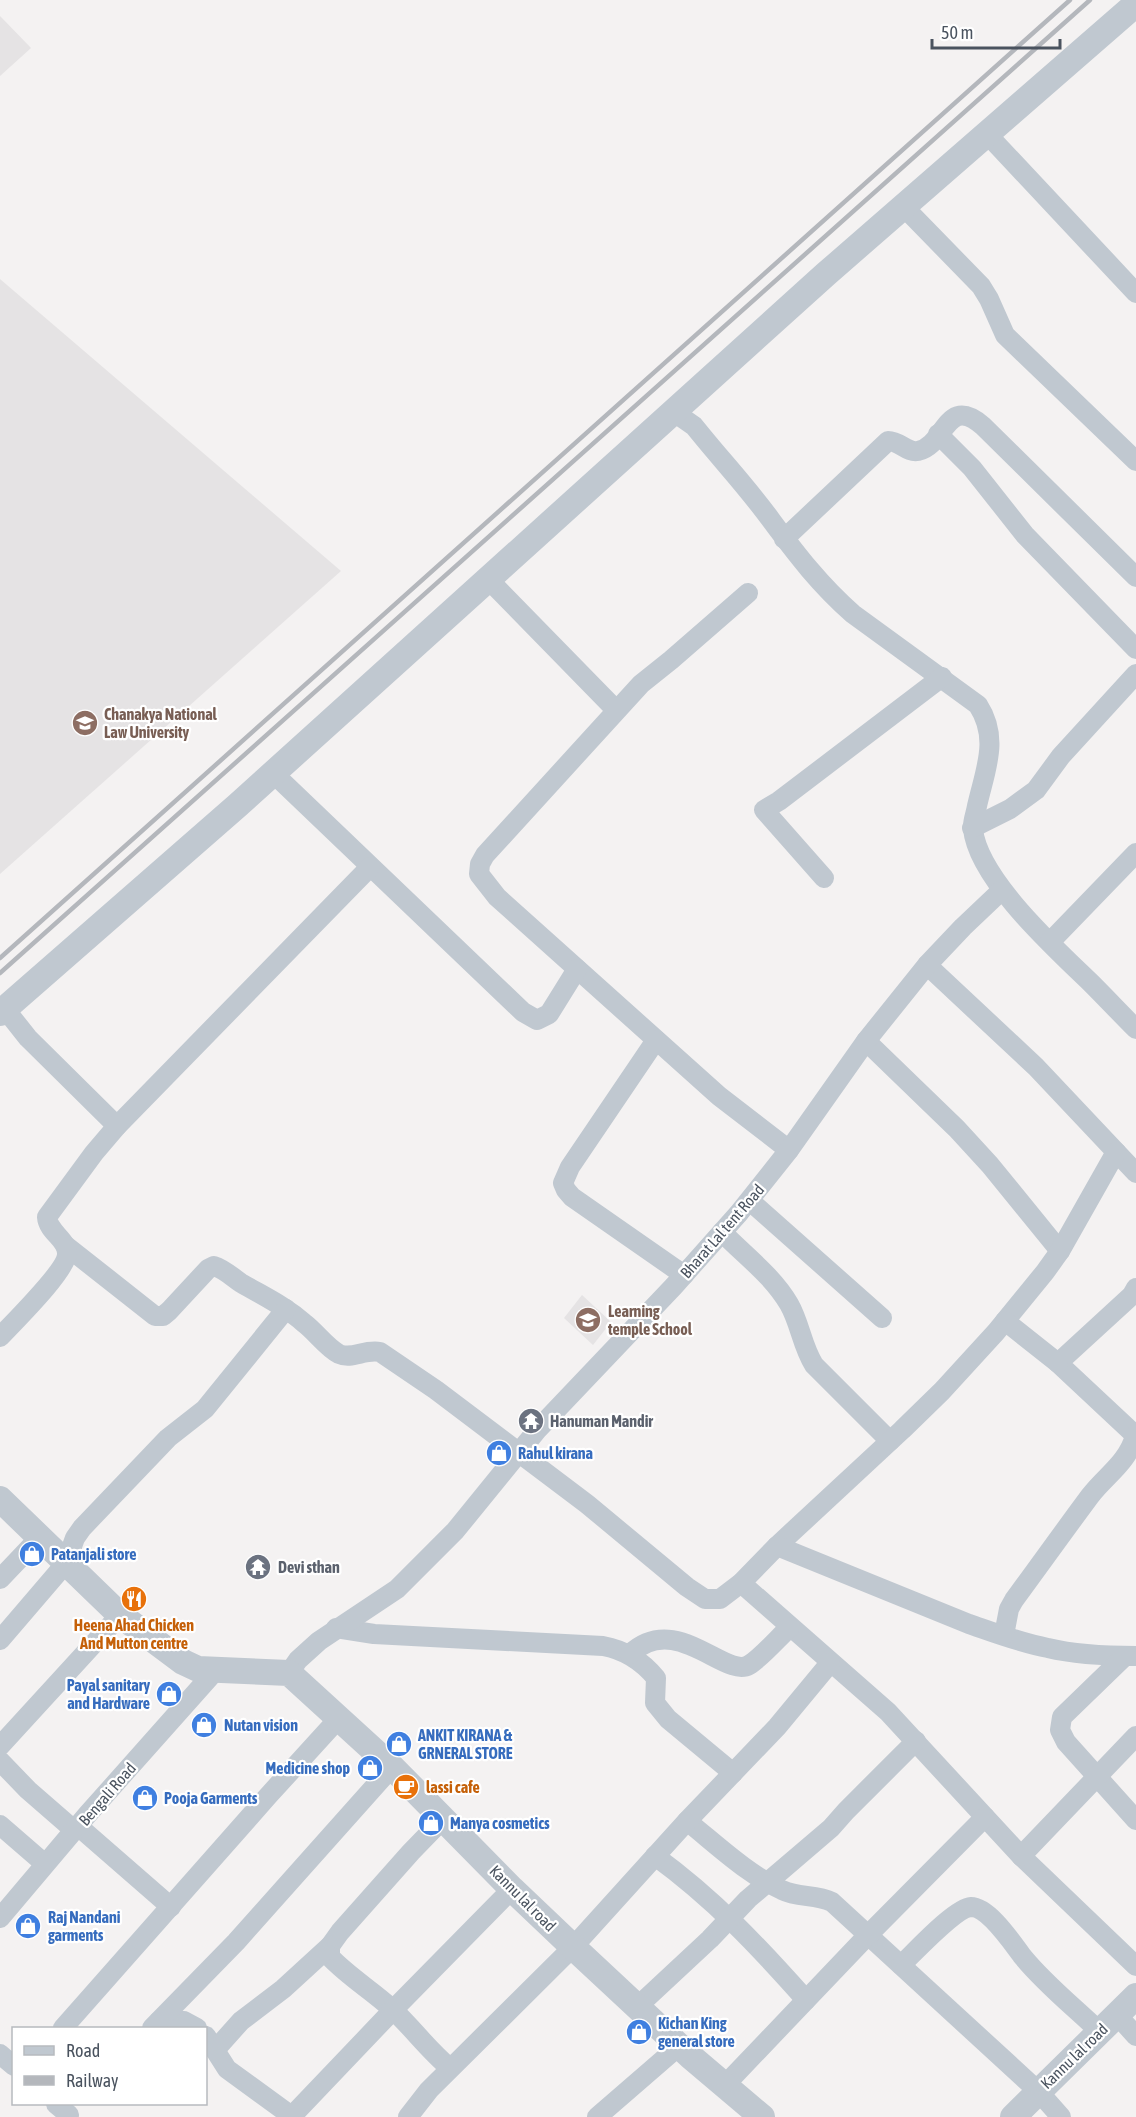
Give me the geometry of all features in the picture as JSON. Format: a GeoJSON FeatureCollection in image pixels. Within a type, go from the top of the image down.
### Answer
{"type":"FeatureCollection","features":[{"type":"Feature","properties":{"kind":"street"},"geometry":{"type":"LineString","coordinates":[[117,1126],[2,1011],[273,773],[904,207],[1134,8]]}},
{"type":"Feature","properties":{"kind":"street"},"geometry":{"type":"LineString","coordinates":[[987,134],[1136,293]]}},
{"type":"Feature","properties":{"kind":"street"},"geometry":{"type":"LineString","coordinates":[[904,207],[981,286],[1005,335],[1136,461]]}},
{"type":"Feature","properties":{"kind":"street"},"geometry":{"type":"LineString","coordinates":[[674,412],[694,426],[808,569],[852,614],[978,705],[991,732],[991,746],[972,828],[978,846],[1002,890],[1136,1029]]}},
{"type":"Feature","properties":{"kind":"street"},"geometry":{"type":"LineString","coordinates":[[784,539],[888,441],[896,441],[910,451],[920,451],[929,445],[953,418],[963,415],[974,418],[1136,578]]}},
{"type":"Feature","properties":{"kind":"street"},"geometry":{"type":"LineString","coordinates":[[938,434],[972,468],[1016,526],[1136,649]]}},
{"type":"Feature","properties":{"kind":"street"},"geometry":{"type":"LineString","coordinates":[[488,579],[616,710]]}},
{"type":"Feature","properties":{"kind":"street"},"geometry":{"type":"LineString","coordinates":[[748,593],[672,660],[640,684],[480,864],[479,874],[497,897],[656,1040],[719,1096],[789,1150]]}},
{"type":"Feature","properties":{"kind":"street"},"geometry":{"type":"LineString","coordinates":[[972,828],[1010,809],[1036,790],[1061,756],[1136,674]]}},
{"type":"Feature","properties":{"kind":"street"},"geometry":{"type":"LineString","coordinates":[[824,878],[764,810],[942,677]]}},
{"type":"Feature","properties":{"kind":"street"},"geometry":{"type":"LineString","coordinates":[[273,773],[523,1012],[537,1020],[549,1014],[577,969]]}},
{"type":"Feature","properties":{"kind":"street"},"geometry":{"type":"LineString","coordinates":[[1050,942],[1136,853]]}},
{"type":"Feature","properties":{"kind":"street"},"geometry":{"type":"LineString","coordinates":[[370,867],[117,1126],[47,1217],[47,1224],[65,1245],[155,1316],[163,1316],[169,1311],[208,1269],[214,1266],[286,1309],[340,1354],[349,1357],[370,1350],[380,1352],[436,1390],[587,1504],[687,1587],[705,1599],[720,1599],[741,1583],[777,1546],[942,1391],[1005,1321],[1045,1272],[1060,1251],[1116,1152]]}},
{"type":"Feature","properties":{"kind":"street","name":"Bharat Lal tent Road"},"geometry":{"type":"LineString","coordinates":[[289,1673],[307,1651],[336,1628],[382,1600],[411,1578],[454,1531],[538,1429],[684,1275],[750,1201],[866,1041],[927,965],[1002,890]]}},
{"type":"Feature","properties":{"kind":"street"},"geometry":{"type":"LineString","coordinates":[[927,965],[1036,1067],[1136,1173]]}},
{"type":"Feature","properties":{"kind":"street"},"geometry":{"type":"LineString","coordinates":[[656,1040],[570,1167],[563,1183],[572,1197],[684,1275]]}},
{"type":"Feature","properties":{"kind":"street"},"geometry":{"type":"LineString","coordinates":[[866,1041],[957,1129],[990,1165],[1060,1251]]}},
{"type":"Feature","properties":{"kind":"street"},"geometry":{"type":"LineString","coordinates":[[750,1201],[882,1318]]}},
{"type":"Feature","properties":{"kind":"street"},"geometry":{"type":"LineString","coordinates":[[722,1232],[772,1280],[795,1316],[808,1356],[814,1365],[890,1441]]}},
{"type":"Feature","properties":{"kind":"street"},"geometry":{"type":"LineString","coordinates":[[0,1337],[60,1271],[68,1254],[65,1245]]}},
{"type":"Feature","properties":{"kind":"street"},"geometry":{"type":"LineString","coordinates":[[1058,1363],[1136,1288]]}},
{"type":"Feature","properties":{"kind":"street"},"geometry":{"type":"LineString","coordinates":[[0,1640],[66,1563],[75,1538],[82,1528],[168,1438],[205,1410],[286,1309]]}},
{"type":"Feature","properties":{"kind":"street"},"geometry":{"type":"LineString","coordinates":[[1004,1635],[1009,1609],[1014,1600],[1092,1494],[1122,1463],[1132,1449],[1136,1435],[1058,1363],[1005,1321]]}},
{"type":"Feature","properties":{"kind":"street"},"geometry":{"type":"LineString","coordinates":[[0,1499],[120,1615],[183,1662],[198,1669],[215,1671],[289,1673]]}},
{"type":"Feature","properties":{"kind":"street"},"geometry":{"type":"LineString","coordinates":[[0,1579],[40,1537]]}},
{"type":"Feature","properties":{"kind":"street"},"geometry":{"type":"LineString","coordinates":[[777,1546],[969,1624],[1004,1635],[1062,1651],[1131,1656]]}},
{"type":"Feature","properties":{"kind":"street"},"geometry":{"type":"LineString","coordinates":[[741,1583],[888,1712],[1021,1856],[1136,1966]]}},
{"type":"Feature","properties":{"kind":"street"},"geometry":{"type":"LineString","coordinates":[[0,1746],[120,1615]]}},
{"type":"Feature","properties":{"kind":"street"},"geometry":{"type":"LineString","coordinates":[[630,1654],[647,1642],[669,1640],[687,1644],[740,1668],[749,1666],[790,1627]]}},
{"type":"Feature","properties":{"kind":"street"},"geometry":{"type":"LineString","coordinates":[[336,1628],[374,1634],[603,1646],[630,1654],[656,1678],[655,1703],[661,1710],[733,1773]]}},
{"type":"Feature","properties":{"kind":"street"},"geometry":{"type":"LineString","coordinates":[[1131,1656],[1062,1717],[1060,1730],[1066,1742],[1136,1820]]}},
{"type":"Feature","properties":{"kind":"street"},"geometry":{"type":"LineString","coordinates":[[408,2117],[450,2068],[573,1947],[687,1821],[788,1715],[830,1662]]}},
{"type":"Feature","properties":{"kind":"street","name":"Bengali Road"},"geometry":{"type":"LineString","coordinates":[[0,1918],[215,1671]]}},
{"type":"Feature","properties":{"kind":"street","name":"Kannu lal road"},"geometry":{"type":"LineString","coordinates":[[289,1673],[392,1767],[512,1889],[573,1947],[758,2116]]}},
{"type":"Feature","properties":{"kind":"street"},"geometry":{"type":"LineString","coordinates":[[64,2027],[339,1718]]}},
{"type":"Feature","properties":{"kind":"street"},"geometry":{"type":"LineString","coordinates":[[1021,1856],[1136,1736]]}},
{"type":"Feature","properties":{"kind":"street"},"geometry":{"type":"LineString","coordinates":[[637,2007],[767,1882],[831,1828],[846,1810],[916,1741]]}},
{"type":"Feature","properties":{"kind":"street"},"geometry":{"type":"LineString","coordinates":[[0,1761],[28,1790],[171,1907]]}},
{"type":"Feature","properties":{"kind":"street"},"geometry":{"type":"LineString","coordinates":[[156,2025],[236,1942],[392,1767]]}},
{"type":"Feature","properties":{"kind":"street"},"geometry":{"type":"LineString","coordinates":[[725,2085],[868,1935],[985,1817]]}},
{"type":"Feature","properties":{"kind":"street"},"geometry":{"type":"LineString","coordinates":[[444,1818],[411,1852],[330,1946],[283,1989],[210,2043],[220,2060],[237,2077],[292,2116],[512,1889]]}},
{"type":"Feature","properties":{"kind":"street"},"geometry":{"type":"LineString","coordinates":[[687,1821],[767,1882],[783,1891],[821,1897],[832,1902],[1038,2091],[1061,2117]]}},
{"type":"Feature","properties":{"kind":"street"},"geometry":{"type":"LineString","coordinates":[[0,1825],[45,1864]]}},
{"type":"Feature","properties":{"kind":"street"},"geometry":{"type":"LineString","coordinates":[[655,1856],[693,1884],[730,1917],[806,2000]]}},
{"type":"Feature","properties":{"kind":"street"},"geometry":{"type":"LineString","coordinates":[[901,1965],[946,1922],[961,1911],[971,1907],[982,1910],[1002,1930],[1033,1968],[1108,2023],[1136,2036]]}},
{"type":"Feature","properties":{"kind":"street"},"geometry":{"type":"LineString","coordinates":[[330,1946],[330,1957],[338,1966],[393,2010],[432,2053],[450,2068]]}},
{"type":"Feature","properties":{"kind":"street","name":"Kannu lal road"},"geometry":{"type":"LineString","coordinates":[[1013,2117],[1136,1996]]}},
{"type":"Feature","properties":{"kind":"street"},"geometry":{"type":"LineString","coordinates":[[156,2025],[184,2021],[195,2027]]}},
{"type":"Feature","properties":{"kind":"street"},"geometry":{"type":"LineString","coordinates":[[597,2117],[679,2046]]}},
{"type":"Feature","properties":{"kind":"street"},"geometry":{"type":"LineString","coordinates":[[0,2054],[12,2064]]}},
{"type":"Feature","properties":{"kind":"shaded area"},"geometry":{"type":"Polygon","coordinates":[[[0,16],[31,48],[0,76],[0,16]]]}},
{"type":"Feature","properties":{"kind":"shaded area","name":"Chanakya National Law University"},"geometry":{"type":"Polygon","coordinates":[[[0,279],[341,571],[0,874],[0,279]]]}},
{"type":"Feature","properties":{"kind":"shaded area","name":"Learning temple School"},"geometry":{"type":"Polygon","coordinates":[[[582,1295],[611,1322],[593,1345],[564,1318],[582,1295]]]}},
{"type":"Feature","properties":{"kind":"railway"},"geometry":{"type":"LineString","coordinates":[[0,958],[1070,0]]}},
{"type":"Feature","properties":{"kind":"railway"},"geometry":{"type":"LineString","coordinates":[[0,973],[1090,0]]}},
{"type":"Feature","properties":{"kind":"place","name":"Chanakya National Law University"},"geometry":{"type":"Point","coordinates":[85,723]}},
{"type":"Feature","properties":{"kind":"place","name":"Learning temple School"},"geometry":{"type":"Point","coordinates":[588,1320]}},
{"type":"Feature","properties":{"kind":"place","name":"Hanuman Mandir"},"geometry":{"type":"Point","coordinates":[531,1421]}},
{"type":"Feature","properties":{"kind":"place","name":"Rahul kirana"},"geometry":{"type":"Point","coordinates":[499,1453]}},
{"type":"Feature","properties":{"kind":"place","name":"Patanjali store"},"geometry":{"type":"Point","coordinates":[32,1554]}},
{"type":"Feature","properties":{"kind":"place","name":"Devi sthan"},"geometry":{"type":"Point","coordinates":[258,1567]}},
{"type":"Feature","properties":{"kind":"place","name":"Heena Ahad Chicken And Mutton centre"},"geometry":{"type":"Point","coordinates":[134,1599]}},
{"type":"Feature","properties":{"kind":"place","name":"Payal sanitary and Hardware"},"geometry":{"type":"Point","coordinates":[169,1694]}},
{"type":"Feature","properties":{"kind":"place","name":"Nutan vision"},"geometry":{"type":"Point","coordinates":[204,1725]}},
{"type":"Feature","properties":{"kind":"place","name":"ANKIT KIRANA & GRNERAL STORE"},"geometry":{"type":"Point","coordinates":[399,1744]}},
{"type":"Feature","properties":{"kind":"place","name":"Medicine shop"},"geometry":{"type":"Point","coordinates":[370,1768]}},
{"type":"Feature","properties":{"kind":"place","name":"lassi cafe"},"geometry":{"type":"Point","coordinates":[406,1787]}},
{"type":"Feature","properties":{"kind":"place","name":"Pooja Garments"},"geometry":{"type":"Point","coordinates":[145,1798]}},
{"type":"Feature","properties":{"kind":"place","name":"Manya cosmetics"},"geometry":{"type":"Point","coordinates":[431,1823]}},
{"type":"Feature","properties":{"kind":"place","name":"Raj Nandani garments"},"geometry":{"type":"Point","coordinates":[28,1926]}},
{"type":"Feature","properties":{"kind":"place","name":"Kichan King general store"},"geometry":{"type":"Point","coordinates":[639,2032]}}]}
